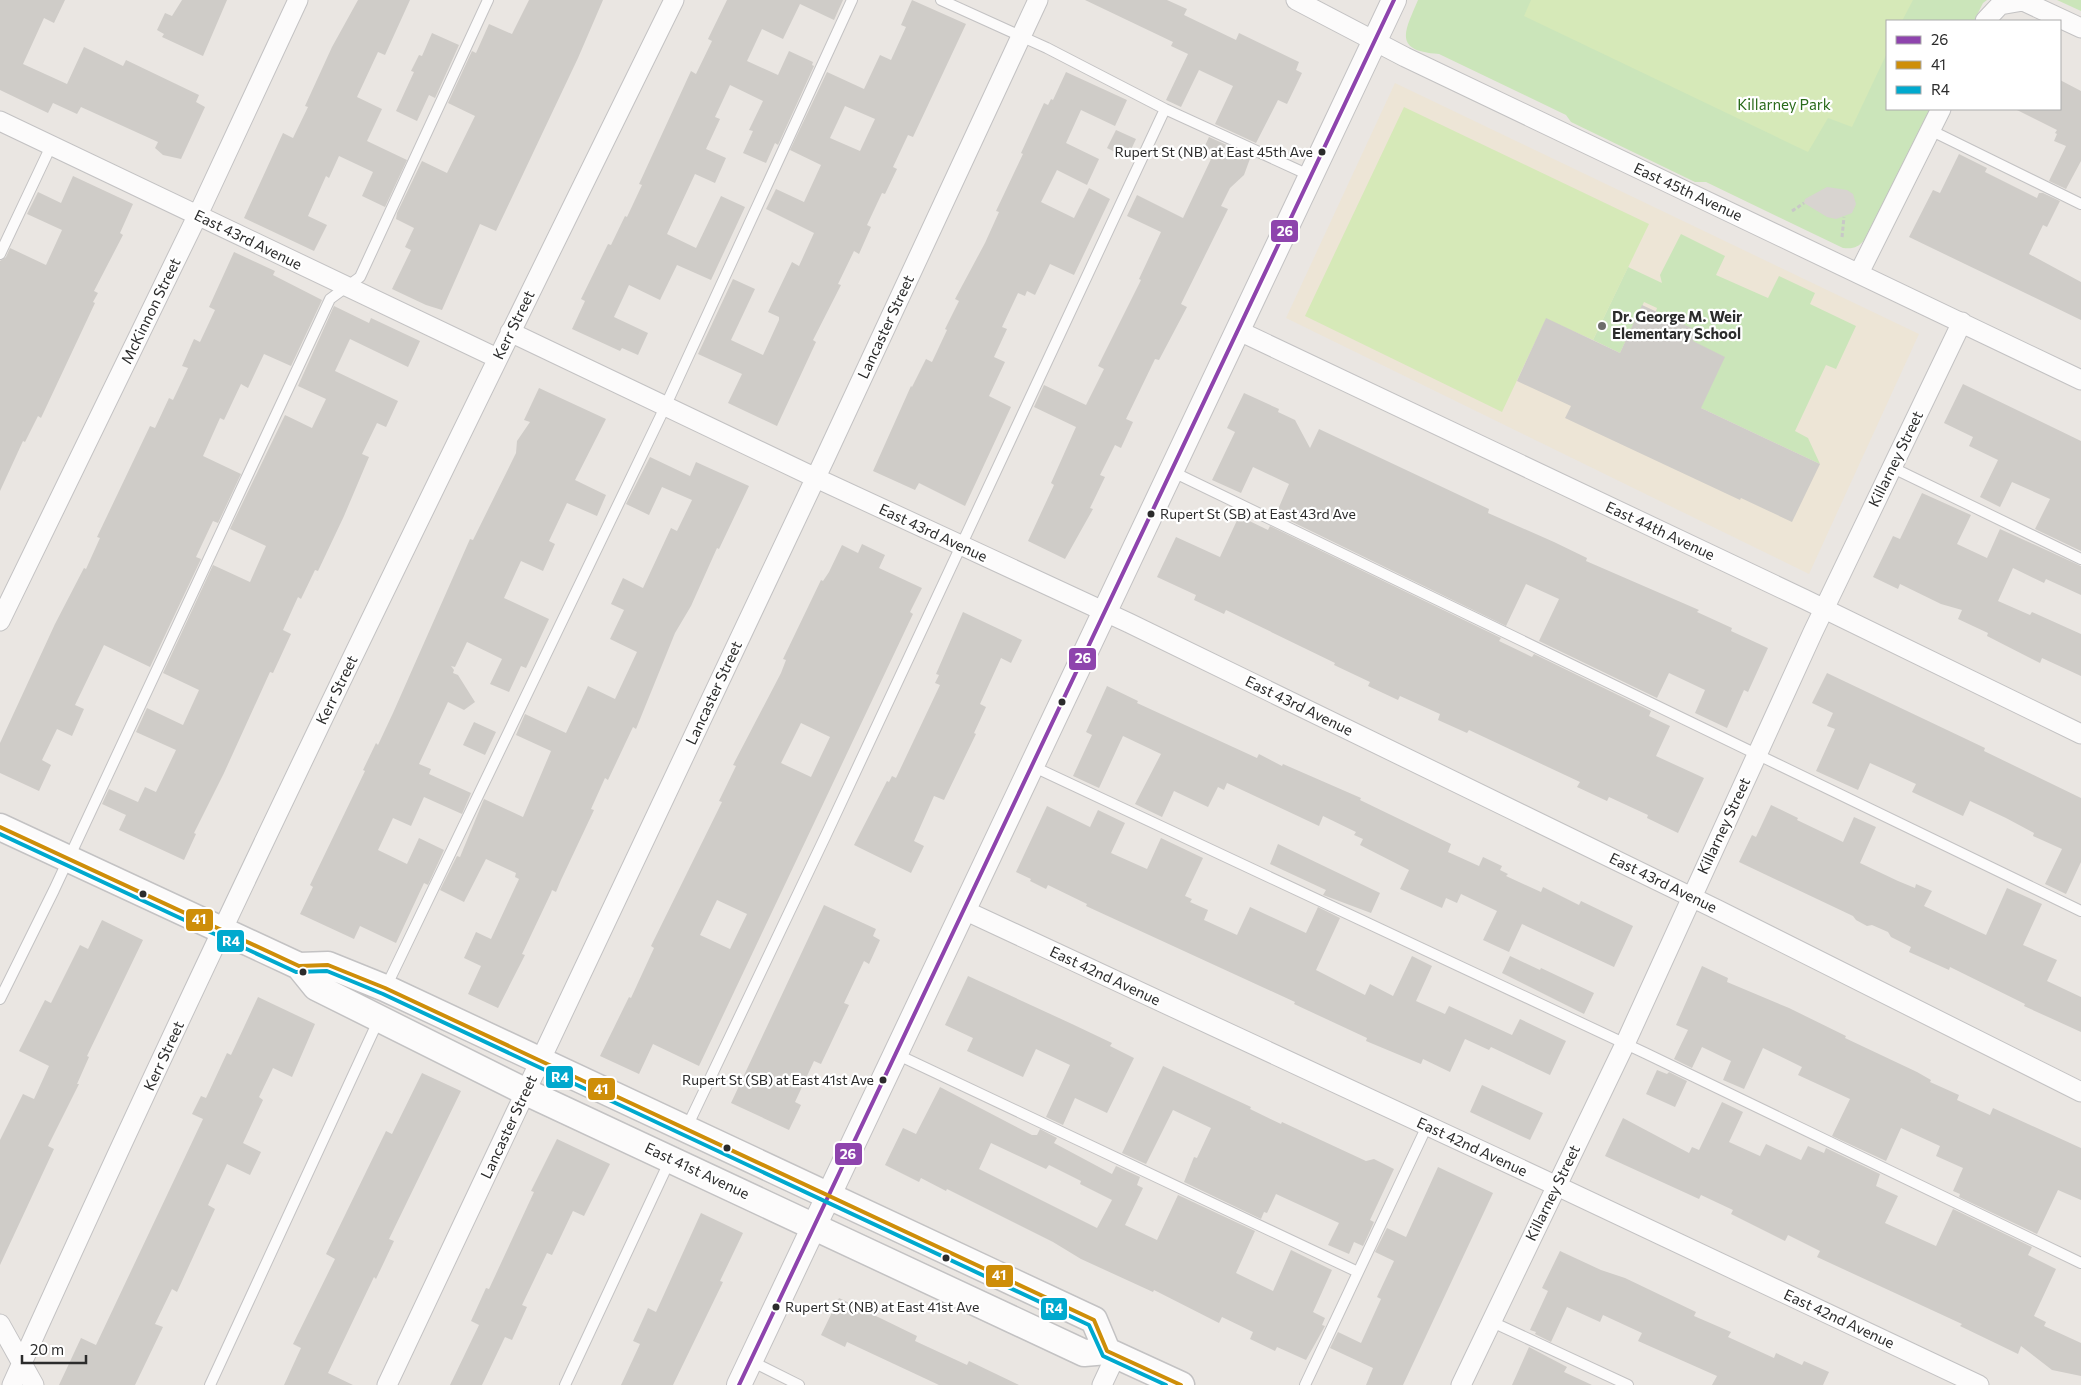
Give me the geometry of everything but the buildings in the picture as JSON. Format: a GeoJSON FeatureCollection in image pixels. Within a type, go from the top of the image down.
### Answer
{"type":"FeatureCollection","features":[{"type":"Feature","properties":{"kind":"main road","name":"East 41st Avenue"},"geometry":{"type":"LineString","coordinates":[[0,827],[299,966],[328,965],[385,988],[1094,1320],[1112,1353]]}},
{"type":"Feature","properties":{"kind":"main road","name":"East 41st Avenue"},"geometry":{"type":"LineString","coordinates":[[299,966],[316,987],[526,1092],[1084,1353],[1112,1353],[1181,1385]]}},
{"type":"Feature","properties":{"kind":"street","name":"McKinnon Street"},"geometry":{"type":"LineString","coordinates":[[0,621],[198,216],[298,0]]}},
{"type":"Feature","properties":{"kind":"street","name":"Kerr Street"},"geometry":{"type":"LineString","coordinates":[[12,1385],[222,931],[497,358],[674,0]]}},
{"type":"Feature","properties":{"kind":"street","name":"Lancaster Street"},"geometry":{"type":"LineString","coordinates":[[387,1385],[816,478],[1020,35],[1038,0]]}},
{"type":"Feature","properties":{"kind":"street","name":"East 45th Avenue"},"geometry":{"type":"LineString","coordinates":[[1296,0],[1405,57],[2081,380]]}},
{"type":"Feature","properties":{"kind":"street"},"geometry":{"type":"LineString","coordinates":[[739,1385],[1394,0]]}},
{"type":"Feature","properties":{"kind":"street"},"geometry":{"type":"LineString","coordinates":[[1986,20],[2000,5],[2023,1],[2081,28]]}},
{"type":"Feature","properties":{"kind":"street"},"geometry":{"type":"LineString","coordinates":[[1859,273],[1940,110]]}},
{"type":"Feature","properties":{"kind":"street","name":"East 43rd Avenue"},"geometry":{"type":"LineString","coordinates":[[0,121],[497,358]]}},
{"type":"Feature","properties":{"kind":"street","name":"Killarney Street"},"geometry":{"type":"LineString","coordinates":[[1461,1385],[1490,1321],[1558,1186],[1625,1044],[1824,609],[1962,322]]}},
{"type":"Feature","properties":{"kind":"street","name":"East 44th Avenue"},"geometry":{"type":"LineString","coordinates":[[1237,330],[1824,609],[2081,734]]}},
{"type":"Feature","properties":{"kind":"street","name":"East 43rd Avenue"},"geometry":{"type":"LineString","coordinates":[[510,332],[665,407],[1104,612],[1692,898],[2081,1092]]}},
{"type":"Feature","properties":{"kind":"street","name":"East 42nd Avenue"},"geometry":{"type":"LineString","coordinates":[[964,910],[1558,1186],[1979,1385]]}},
{"type":"Feature","properties":{"kind":"street"},"geometry":{"type":"LineString","coordinates":[[0,1324],[34,1385]]}},
{"type":"Feature","properties":{"kind":"street"},"geometry":{"type":"LineString","coordinates":[[1102,1385],[1112,1353]]}},
{"type":"Feature","properties":{"kind":"lane"},"geometry":{"type":"LineString","coordinates":[[0,999],[68,859],[330,300],[360,278],[488,0]]}},
{"type":"Feature","properties":{"kind":"lane"},"geometry":{"type":"LineString","coordinates":[[385,988],[665,407],[852,0]]}},
{"type":"Feature","properties":{"kind":"lane"},"geometry":{"type":"LineString","coordinates":[[940,0],[1020,35],[1165,110],[1311,176]]}},
{"type":"Feature","properties":{"kind":"lane"},"geometry":{"type":"LineString","coordinates":[[686,1130],[1165,110]]}},
{"type":"Feature","properties":{"kind":"lane"},"geometry":{"type":"LineString","coordinates":[[1930,130],[2081,204]]}},
{"type":"Feature","properties":{"kind":"lane"},"geometry":{"type":"LineString","coordinates":[[0,254],[51,146]]}},
{"type":"Feature","properties":{"kind":"lane"},"geometry":{"type":"LineString","coordinates":[[1891,468],[2081,559]]}},
{"type":"Feature","properties":{"kind":"lane"},"geometry":{"type":"LineString","coordinates":[[1172,471],[2081,911]]}},
{"type":"Feature","properties":{"kind":"lane"},"geometry":{"type":"LineString","coordinates":[[1032,766],[1625,1044],[2081,1264]]}},
{"type":"Feature","properties":{"kind":"lane"},"geometry":{"type":"LineString","coordinates":[[210,1385],[379,1018]]}},
{"type":"Feature","properties":{"kind":"lane"},"geometry":{"type":"LineString","coordinates":[[896,1054],[1358,1272]]}},
{"type":"Feature","properties":{"kind":"lane"},"geometry":{"type":"LineString","coordinates":[[1305,1385],[1427,1126]]}},
{"type":"Feature","properties":{"kind":"lane"},"geometry":{"type":"LineString","coordinates":[[565,1385],[671,1159]]}},
{"type":"Feature","properties":{"kind":"lane"},"geometry":{"type":"LineString","coordinates":[[1490,1321],[1628,1385]]}},
{"type":"Feature","properties":{"kind":"lane"},"geometry":{"type":"LineString","coordinates":[[751,1361],[798,1385]]}},
{"type":"Feature","properties":{"kind":"path"},"geometry":{"type":"LineString","coordinates":[[1792,211],[1804,203]]}},
{"type":"Feature","properties":{"kind":"path"},"geometry":{"type":"LineString","coordinates":[[1842,237],[1844,217]]}},
{"type":"Feature","properties":{"kind":"shaded area","name":"Dr. George M. Weir Elementary School"},"geometry":{"type":"Polygon","coordinates":[[[1395,83],[1919,334],[1809,574],[1286,318],[1395,83]]]}},
{"type":"Feature","properties":{"kind":"shaded area"},"geometry":{"type":"Polygon","coordinates":[[[1827,187],[1847,190],[1853,194],[1856,204],[1852,213],[1836,219],[1827,217],[1804,203],[1805,199],[1827,187]]]}},
{"type":"Feature","properties":{"kind":"green space","name":"Killarney Park"},"geometry":{"type":"Polygon","coordinates":[[[1418,0],[1987,0],[1983,3],[1974,20],[1886,20],[1886,110],[1930,110],[1865,239],[1858,246],[1850,248],[1843,248],[1706,182],[1695,182],[1571,122],[1566,115],[1439,54],[1414,49],[1408,44],[1406,38],[1409,21],[1418,0]]]}},
{"type":"Feature","properties":{"kind":"green space"},"geometry":{"type":"Polygon","coordinates":[[[1531,0],[1913,0],[1903,20],[1886,20],[1886,55],[1852,127],[1828,118],[1808,152],[1524,16],[1531,0]]]}},
{"type":"Feature","properties":{"kind":"green space"},"geometry":{"type":"Polygon","coordinates":[[[2057,0],[2081,0],[2081,11],[2057,0]]]}},
{"type":"Feature","properties":{"kind":"green space"},"geometry":{"type":"Polygon","coordinates":[[[1404,107],[1649,224],[1593,340],[1546,319],[1502,412],[1305,316],[1404,107]]]}},
{"type":"Feature","properties":{"kind":"green space"},"geometry":{"type":"Polygon","coordinates":[[[1681,234],[1725,256],[1716,275],[1768,298],[1779,276],[1815,293],[1810,304],[1856,326],[1836,369],[1826,365],[1795,431],[1808,438],[1820,464],[1701,408],[1693,341],[1656,311],[1657,308],[1644,302],[1620,353],[1593,340],[1628,267],[1662,283],[1660,275],[1681,234]]]}},
{"type":"Feature","properties":{"kind":"transit line","name":"26"},"geometry":{"type":"LineString","coordinates":[[739,1385],[1394,0]]}},
{"type":"Feature","properties":{"kind":"transit line","name":"41"},"geometry":{"type":"LineString","coordinates":[[0,827],[299,966],[328,965],[385,988],[1094,1320],[1107,1351],[1181,1385]]}},
{"type":"Feature","properties":{"kind":"transit line","name":"R4"},"geometry":{"type":"LineString","coordinates":[[0,834],[296,972],[327,971],[383,994],[1089,1325],[1103,1356],[1166,1385]]}},
{"type":"Feature","properties":{"kind":"place","name":"Rupert St (NB) at East 45th Ave"},"geometry":{"type":"Point","coordinates":[1322,152]}},
{"type":"Feature","properties":{"kind":"place","name":"Dr. George M. Weir Elementary School"},"geometry":{"type":"Point","coordinates":[1602,326]}},
{"type":"Feature","properties":{"kind":"place","name":"Rupert St (SB) at East 43rd Ave"},"geometry":{"type":"Point","coordinates":[1151,514]}},
{"type":"Feature","properties":{"kind":"place","name":"Rupert St (SB) at East 41st Ave"},"geometry":{"type":"Point","coordinates":[883,1080]}},
{"type":"Feature","properties":{"kind":"place","name":"Rupert St (NB) at East 41st Ave"},"geometry":{"type":"Point","coordinates":[776,1307]}}]}
